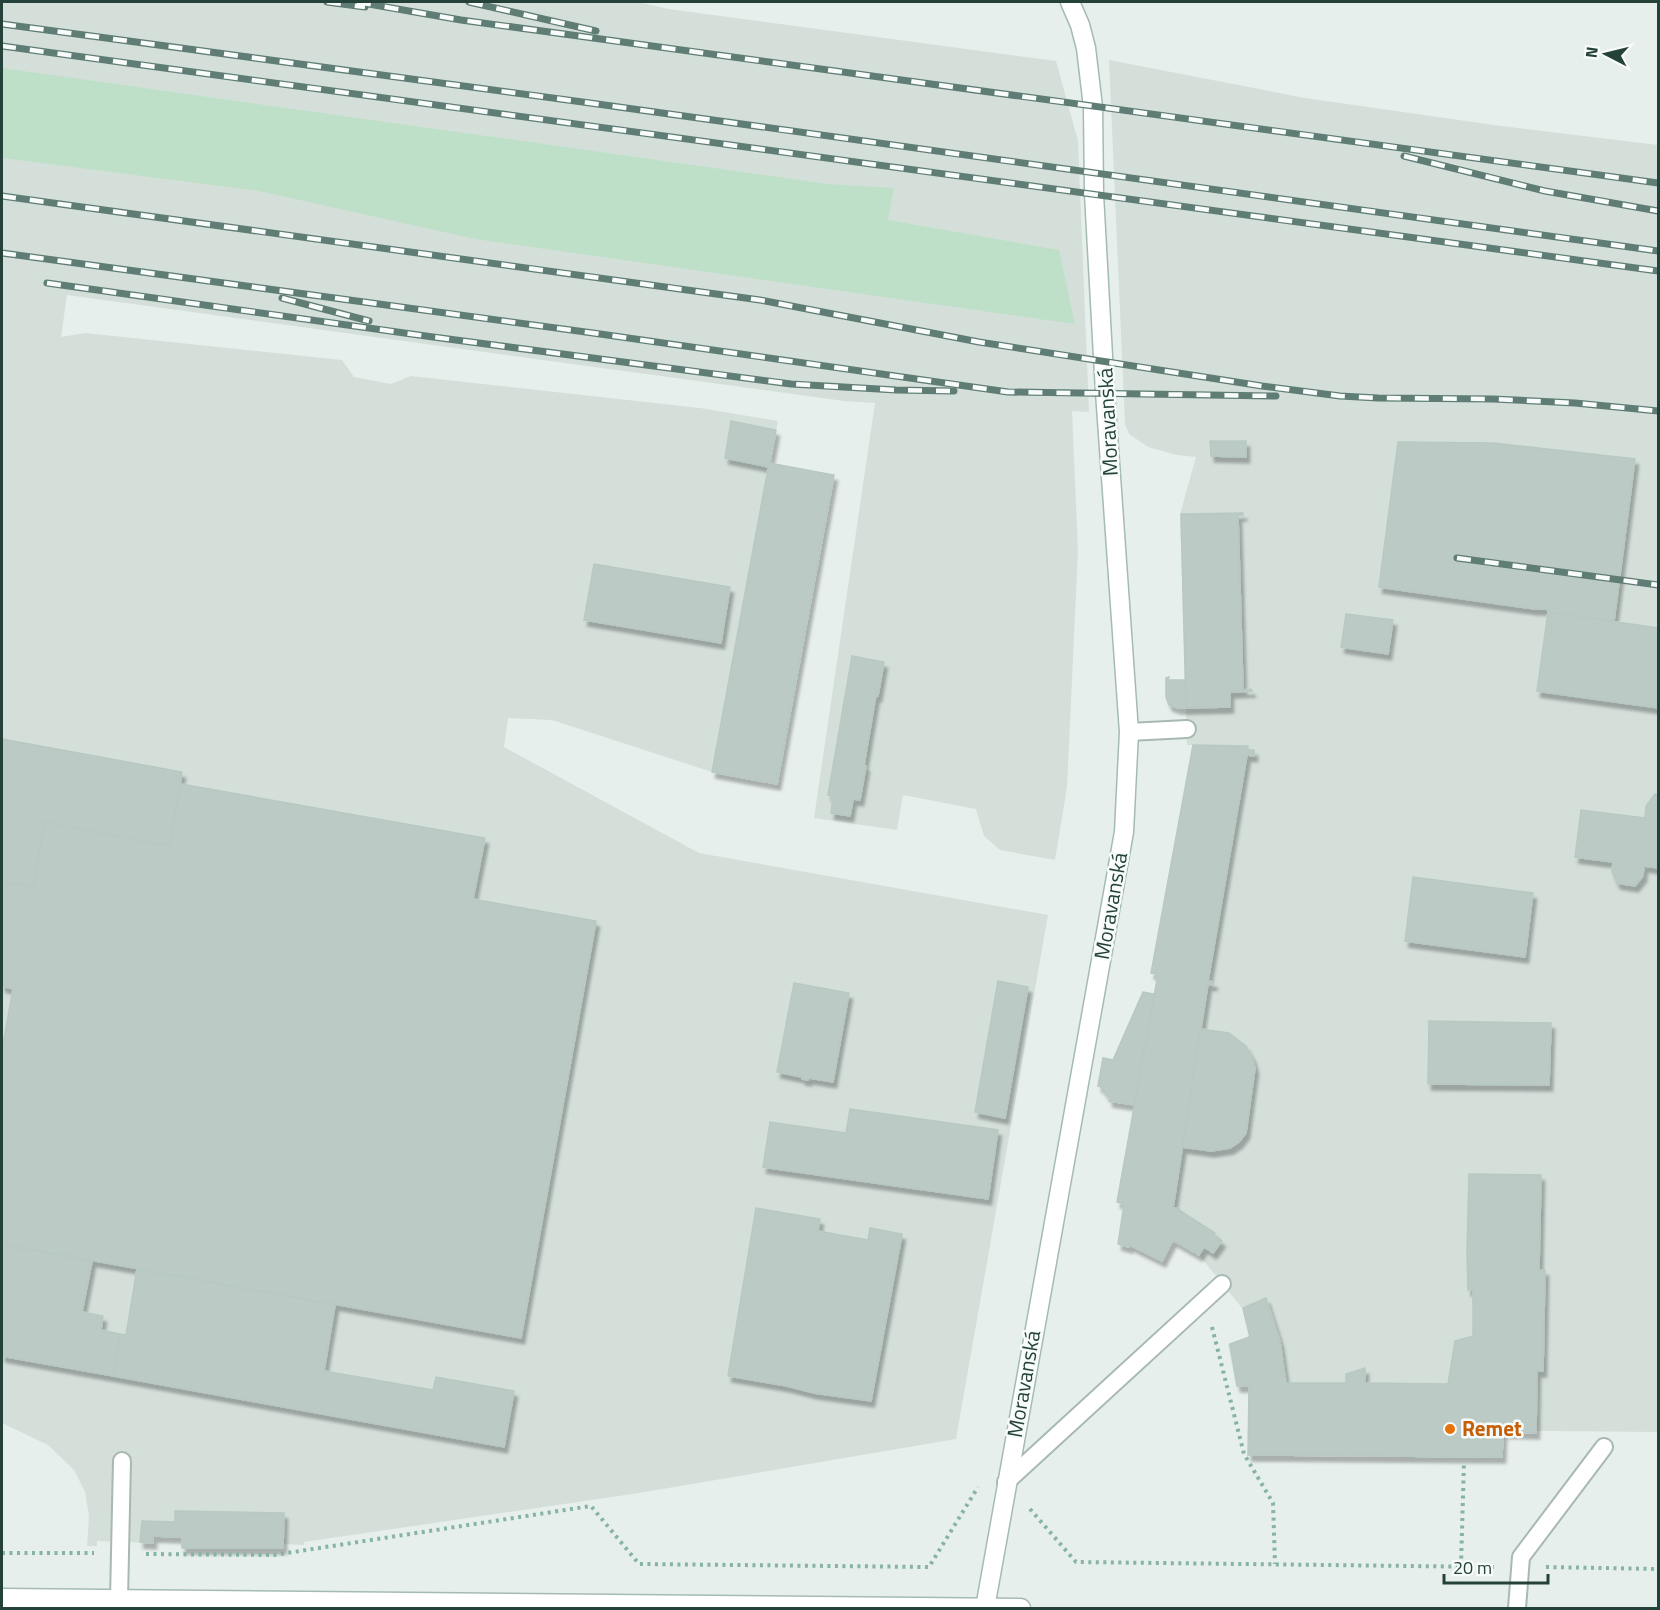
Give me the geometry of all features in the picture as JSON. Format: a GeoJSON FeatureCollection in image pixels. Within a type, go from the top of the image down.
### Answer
{"type":"FeatureCollection","features":[{"type":"Feature","properties":{"kind":"street","name":"Moravanská"},"geometry":{"type":"LineString","coordinates":[[985,1608],[1124,832],[1129,732],[1105,392],[1094,194],[1093,107],[1086,48],[1080,25],[1070,2]]}},
{"type":"Feature","properties":{"kind":"street"},"geometry":{"type":"LineString","coordinates":[[2,1598],[1021,1608]]}},
{"type":"Feature","properties":{"kind":"lane"},"geometry":{"type":"LineString","coordinates":[[1129,732],[1187,729]]}},
{"type":"Feature","properties":{"kind":"lane"},"geometry":{"type":"LineString","coordinates":[[1006,1482],[1222,1284]]}},
{"type":"Feature","properties":{"kind":"lane"},"geometry":{"type":"LineString","coordinates":[[1517,1608],[1521,1557],[1604,1447]]}},
{"type":"Feature","properties":{"kind":"lane"},"geometry":{"type":"LineString","coordinates":[[119,1599],[122,1461]]}},
{"type":"Feature","properties":{"kind":"path"},"geometry":{"type":"LineString","coordinates":[[1197,1307],[1213,1329],[1244,1454],[1273,1503],[1275,1564]]}},
{"type":"Feature","properties":{"kind":"path"},"geometry":{"type":"LineString","coordinates":[[2,1553],[274,1555],[591,1506],[639,1564],[929,1567],[981,1482],[1006,1482],[1076,1562],[1461,1566],[1464,1461]]}},
{"type":"Feature","properties":{"kind":"path"},"geometry":{"type":"LineString","coordinates":[[1566,1567],[1659,1569]]}},
{"type":"Feature","properties":{"kind":"shaded area"},"geometry":{"type":"Polygon","coordinates":[[[2,2],[638,2],[668,9],[1056,61],[1078,141],[1089,412],[1072,411],[1078,551],[1067,787],[1055,860],[1000,850],[984,836],[976,809],[903,795],[897,830],[814,818],[875,403],[844,401],[67,295],[61,337],[85,333],[342,360],[354,377],[391,384],[411,376],[700,408],[778,421],[769,463],[834,475],[777,784],[712,772],[552,720],[508,718],[504,747],[699,853],[1048,915],[956,1439],[639,1493],[304,1542],[304,1545],[283,1544],[263,1548],[182,1548],[182,1537],[154,1536],[153,1543],[97,1541],[97,1546],[87,1546],[89,1516],[85,1492],[74,1470],[48,1445],[2,1423],[2,2]]]}},
{"type":"Feature","properties":{"kind":"shaded area"},"geometry":{"type":"Polygon","coordinates":[[[1109,60],[1305,98],[1494,125],[1658,145],[1658,1432],[1460,1430],[1248,1453],[1249,1386],[1236,1385],[1228,1344],[1249,1336],[1242,1308],[1199,1255],[1173,1240],[1162,1261],[1130,1245],[1129,1247],[1118,1244],[1124,1204],[1117,1202],[1134,1106],[1109,1101],[1110,1099],[1098,1086],[1103,1058],[1114,1059],[1143,992],[1154,994],[1158,974],[1151,973],[1193,745],[1187,745],[1180,514],[1196,457],[1177,455],[1148,447],[1129,434],[1125,424],[1109,60]]]}},
{"type":"Feature","properties":{"kind":"green space"},"geometry":{"type":"Polygon","coordinates":[[[2,68],[828,184],[894,188],[888,220],[1059,250],[1075,324],[475,239],[259,191],[2,158],[2,68]]]}},
{"type":"Feature","properties":{"kind":"building"},"geometry":{"type":"Polygon","coordinates":[[[731,421],[776,430],[769,467],[725,458],[731,421]]]}},
{"type":"Feature","properties":{"kind":"building"},"geometry":{"type":"Polygon","coordinates":[[[1210,441],[1246,441],[1246,457],[1211,456],[1210,441]]]}},
{"type":"Feature","properties":{"kind":"building"},"geometry":{"type":"Polygon","coordinates":[[[1398,442],[1493,443],[1635,459],[1614,621],[1548,612],[1547,609],[1379,587],[1398,442]]]}},
{"type":"Feature","properties":{"kind":"building"},"geometry":{"type":"Polygon","coordinates":[[[769,463],[834,475],[777,784],[712,772],[769,463]]]}},
{"type":"Feature","properties":{"kind":"building"},"geometry":{"type":"Polygon","coordinates":[[[1243,513],[1243,515],[1238,515],[1243,690],[1251,689],[1252,691],[1230,692],[1230,707],[1186,708],[1181,514],[1243,513]]]}},
{"type":"Feature","properties":{"kind":"building"},"geometry":{"type":"Polygon","coordinates":[[[594,564],[730,587],[721,643],[584,620],[594,564]]]}},
{"type":"Feature","properties":{"kind":"building"},"geometry":{"type":"Polygon","coordinates":[[[1548,612],[1658,628],[1658,708],[1537,691],[1548,612]]]}},
{"type":"Feature","properties":{"kind":"building"},"geometry":{"type":"Polygon","coordinates":[[[1346,614],[1393,620],[1388,654],[1341,647],[1346,614]]]}},
{"type":"Feature","properties":{"kind":"building"},"geometry":{"type":"Polygon","coordinates":[[[852,656],[884,662],[878,696],[876,695],[860,800],[853,799],[850,816],[831,813],[833,796],[828,795],[852,656]]]}},
{"type":"Feature","properties":{"kind":"building"},"geometry":{"type":"Polygon","coordinates":[[[1169,677],[1168,680],[1185,680],[1186,708],[1169,705],[1166,697],[1166,678],[1169,677]]]}},
{"type":"Feature","properties":{"kind":"building"},"geometry":{"type":"Polygon","coordinates":[[[2,739],[182,772],[170,846],[44,822],[34,887],[2,882],[2,739]]]}},
{"type":"Feature","properties":{"kind":"building"},"geometry":{"type":"Polygon","coordinates":[[[1193,745],[1248,746],[1248,750],[1254,750],[1254,756],[1247,755],[1208,981],[1214,982],[1213,985],[1208,984],[1173,1208],[1179,1208],[1215,1233],[1214,1235],[1222,1241],[1213,1253],[1204,1247],[1199,1255],[1173,1240],[1162,1261],[1130,1245],[1129,1247],[1118,1244],[1124,1204],[1117,1202],[1158,974],[1151,973],[1193,745]]]}},
{"type":"Feature","properties":{"kind":"building"},"geometry":{"type":"Polygon","coordinates":[[[181,784],[485,838],[473,899],[596,921],[521,1338],[2,1244],[2,1050],[13,989],[2,986],[2,882],[34,887],[44,822],[170,846],[181,784]]]}},
{"type":"Feature","properties":{"kind":"building"},"geometry":{"type":"Polygon","coordinates":[[[1655,794],[1658,794],[1658,868],[1644,866],[1643,876],[1635,886],[1617,883],[1612,872],[1613,862],[1575,857],[1581,810],[1645,818],[1646,806],[1655,794]]]}},
{"type":"Feature","properties":{"kind":"building"},"geometry":{"type":"Polygon","coordinates":[[[1413,877],[1533,893],[1525,957],[1405,941],[1413,877]]]}},
{"type":"Feature","properties":{"kind":"building"},"geometry":{"type":"Polygon","coordinates":[[[998,981],[1028,987],[1005,1118],[975,1112],[998,981]]]}},
{"type":"Feature","properties":{"kind":"building"},"geometry":{"type":"Polygon","coordinates":[[[794,983],[849,993],[833,1082],[802,1079],[802,1077],[777,1072],[794,983]]]}},
{"type":"Feature","properties":{"kind":"building"},"geometry":{"type":"Polygon","coordinates":[[[1143,992],[1154,994],[1134,1105],[1109,1101],[1110,1099],[1098,1086],[1103,1058],[1113,1060],[1143,992]]]}},
{"type":"Feature","properties":{"kind":"building"},"geometry":{"type":"Polygon","coordinates":[[[1429,1021],[1551,1023],[1549,1085],[1428,1084],[1429,1021]]]}},
{"type":"Feature","properties":{"kind":"building"},"geometry":{"type":"Polygon","coordinates":[[[1200,1029],[1229,1033],[1246,1046],[1255,1068],[1246,1133],[1230,1148],[1211,1151],[1183,1147],[1200,1029]]]}},
{"type":"Feature","properties":{"kind":"building"},"geometry":{"type":"Polygon","coordinates":[[[850,1109],[998,1130],[988,1199],[763,1167],[770,1122],[846,1133],[850,1109]]]}},
{"type":"Feature","properties":{"kind":"building"},"geometry":{"type":"Polygon","coordinates":[[[1469,1174],[1541,1175],[1539,1270],[1545,1270],[1543,1371],[1537,1371],[1536,1433],[1503,1432],[1502,1457],[1248,1455],[1249,1386],[1237,1386],[1230,1344],[1250,1337],[1243,1308],[1266,1298],[1280,1342],[1286,1383],[1346,1383],[1346,1374],[1365,1368],[1365,1383],[1448,1384],[1455,1341],[1473,1336],[1473,1289],[1468,1290],[1467,1252],[1469,1174]]]}},
{"type":"Feature","properties":{"kind":"building"},"geometry":{"type":"Polygon","coordinates":[[[756,1208],[820,1219],[818,1231],[868,1240],[870,1228],[902,1234],[871,1401],[814,1393],[728,1376],[756,1208]]]}},
{"type":"Feature","properties":{"kind":"building"},"geometry":{"type":"Polygon","coordinates":[[[2,1245],[92,1261],[82,1312],[103,1316],[101,1330],[120,1334],[113,1376],[2,1356],[2,1245]]]}},
{"type":"Feature","properties":{"kind":"building"},"geometry":{"type":"Polygon","coordinates":[[[137,1269],[335,1305],[324,1371],[433,1390],[436,1377],[514,1391],[504,1447],[113,1376],[120,1334],[126,1335],[137,1269]]]}},
{"type":"Feature","properties":{"kind":"building"},"geometry":{"type":"Polygon","coordinates":[[[175,1511],[284,1513],[283,1548],[182,1548],[182,1537],[153,1536],[153,1543],[140,1542],[142,1521],[175,1522],[175,1511]]]}},
{"type":"Feature","properties":{"kind":"railway"},"geometry":{"type":"LineString","coordinates":[[327,2],[365,7]]}},
{"type":"Feature","properties":{"kind":"railway"},"geometry":{"type":"LineString","coordinates":[[357,2],[461,20],[1658,183]]}},
{"type":"Feature","properties":{"kind":"railway"},"geometry":{"type":"LineString","coordinates":[[469,2],[596,31]]}},
{"type":"Feature","properties":{"kind":"railway"},"geometry":{"type":"LineString","coordinates":[[2,24],[1658,251]]}},
{"type":"Feature","properties":{"kind":"railway"},"geometry":{"type":"LineString","coordinates":[[2,46],[1658,271]]}},
{"type":"Feature","properties":{"kind":"railway"},"geometry":{"type":"LineString","coordinates":[[1404,156],[1545,191],[1658,211]]}},
{"type":"Feature","properties":{"kind":"railway"},"geometry":{"type":"LineString","coordinates":[[2,196],[760,300],[979,342],[1262,386],[1340,396],[1493,399],[1575,403],[1658,411]]}},
{"type":"Feature","properties":{"kind":"railway"},"geometry":{"type":"LineString","coordinates":[[2,253],[1008,392],[1276,396]]}},
{"type":"Feature","properties":{"kind":"railway"},"geometry":{"type":"LineString","coordinates":[[47,283],[791,384],[954,391]]}},
{"type":"Feature","properties":{"kind":"railway"},"geometry":{"type":"LineString","coordinates":[[282,298],[369,321]]}},
{"type":"Feature","properties":{"kind":"railway"},"geometry":{"type":"LineString","coordinates":[[1457,558],[1658,585]]}},
{"type":"Feature","properties":{"kind":"place","name":"Remet"},"geometry":{"type":"Point","coordinates":[1450,1429]}}]}
